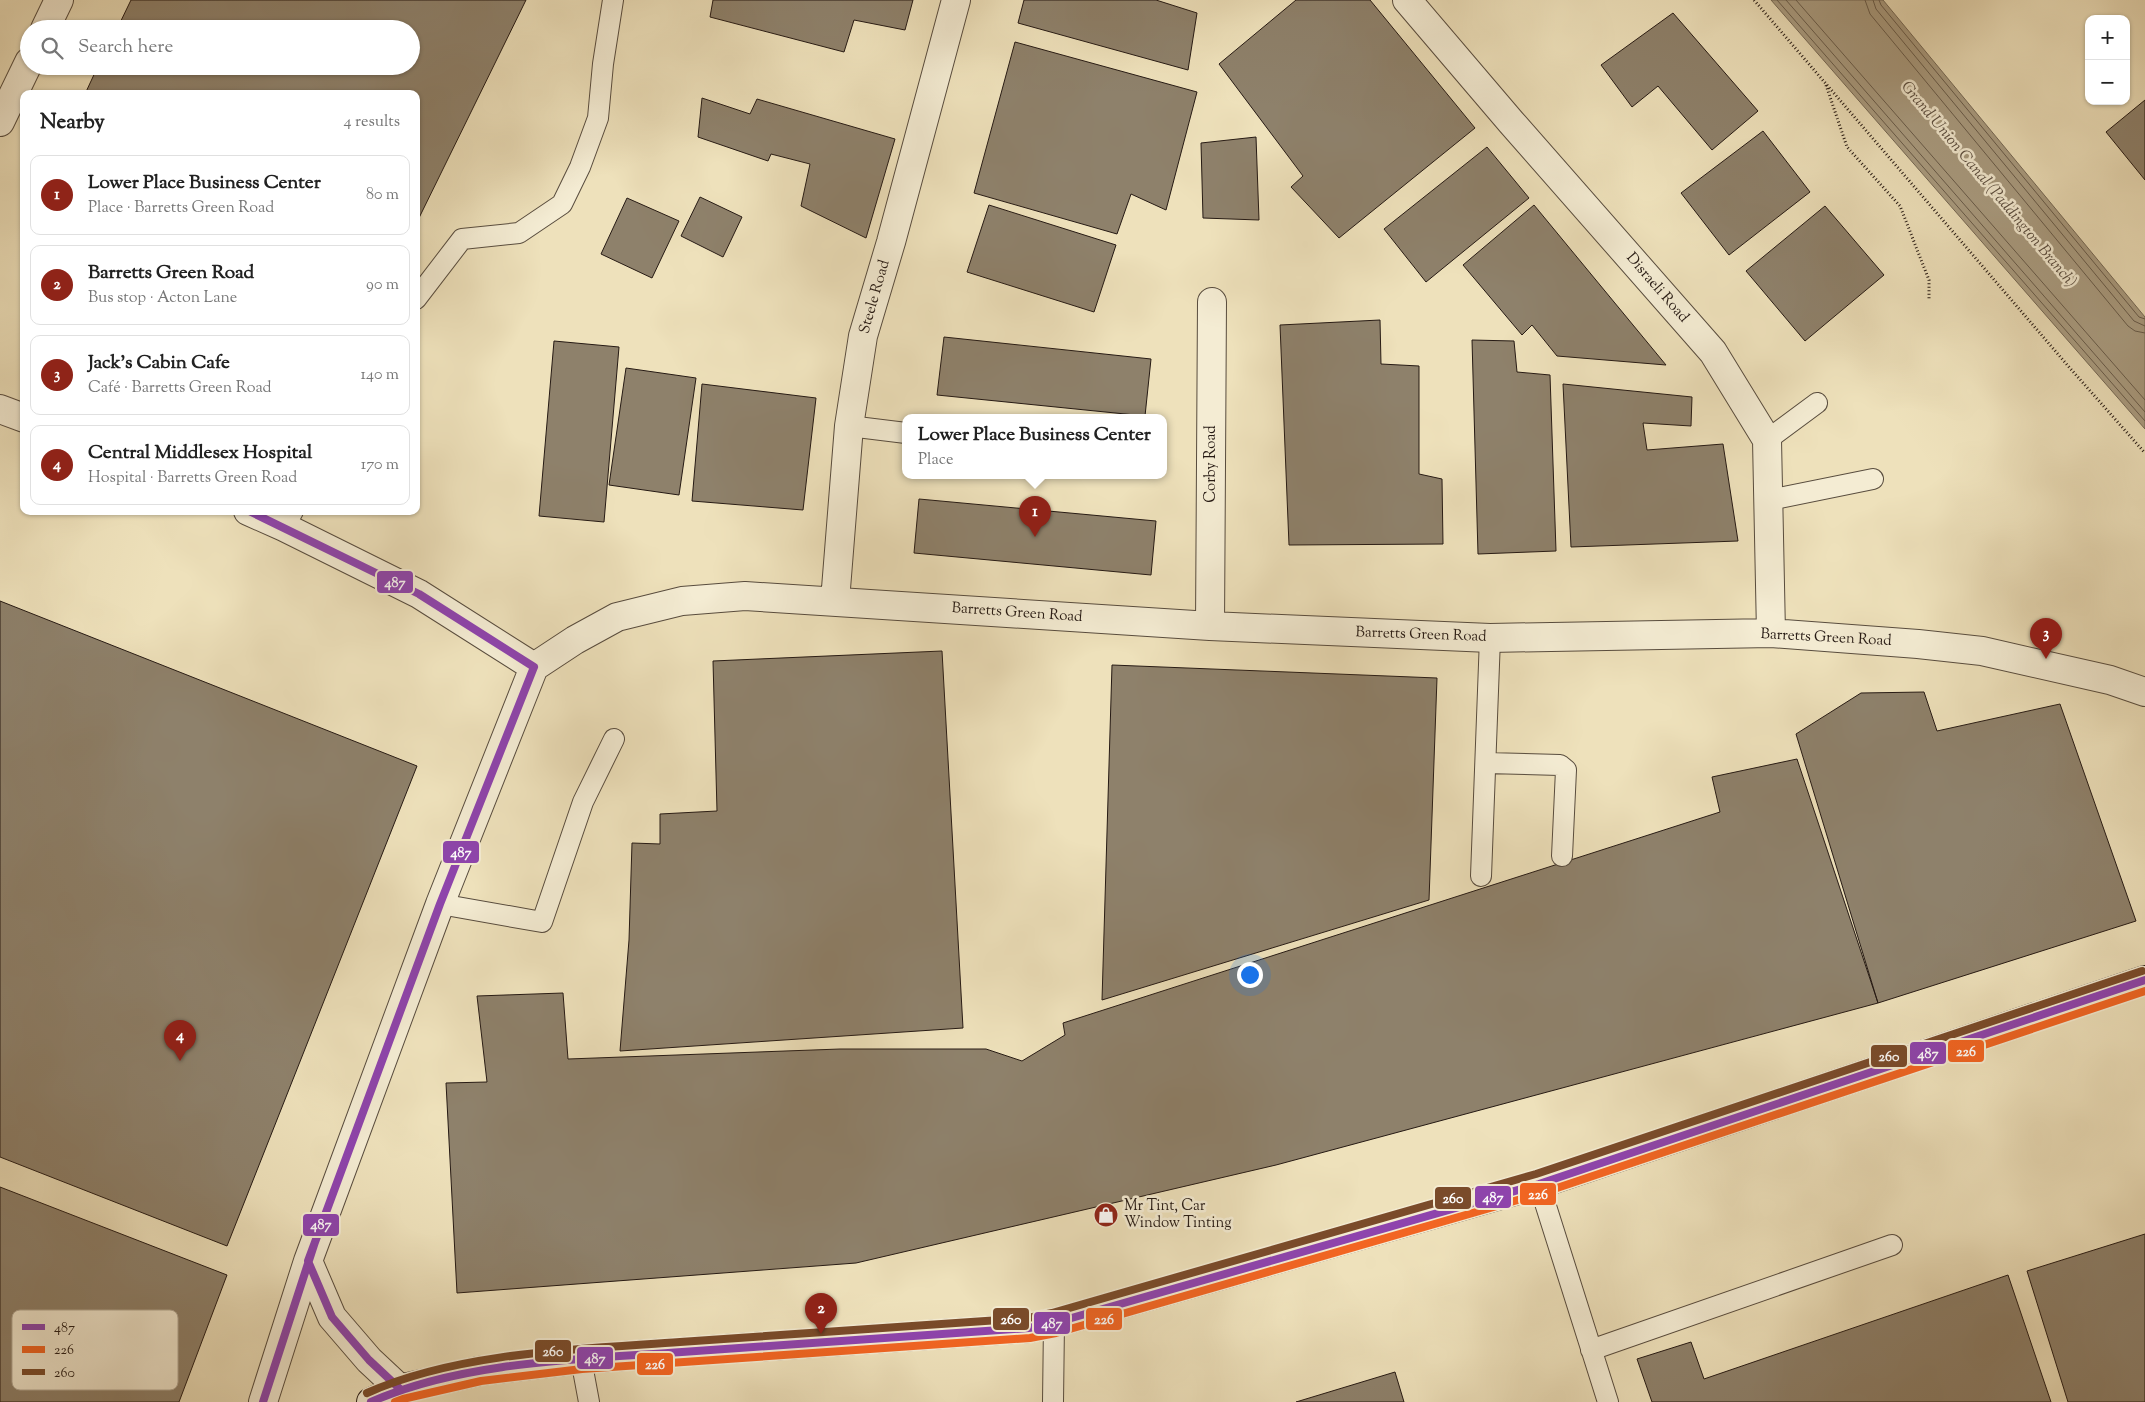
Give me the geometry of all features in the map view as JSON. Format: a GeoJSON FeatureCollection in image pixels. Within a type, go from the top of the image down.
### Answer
{"type":"FeatureCollection","features":[{"type":"Feature","properties":{"kind":"street"},"geometry":{"type":"LineString","coordinates":[[49,20],[59,0]]}},
{"type":"Feature","properties":{"kind":"street","name":"Steele Road"},"geometry":{"type":"LineString","coordinates":[[834,601],[849,426],[864,336],[892,242],[956,0]]}},
{"type":"Feature","properties":{"kind":"street","name":"Disraeli Road"},"geometry":{"type":"LineString","coordinates":[[1407,0],[1510,122],[1713,352],[1768,440]]}},
{"type":"Feature","properties":{"kind":"street"},"geometry":{"type":"LineString","coordinates":[[0,122],[23,75]]}},
{"type":"Feature","properties":{"kind":"street","name":"Corby Road"},"geometry":{"type":"LineString","coordinates":[[1210,626],[1212,302]]}},
{"type":"Feature","properties":{"kind":"street"},"geometry":{"type":"LineString","coordinates":[[0,409],[20,416]]}},
{"type":"Feature","properties":{"kind":"street"},"geometry":{"type":"LineString","coordinates":[[1768,440],[1771,633]]}},
{"type":"Feature","properties":{"kind":"street"},"geometry":{"type":"LineString","coordinates":[[263,1402],[308,1261],[440,904],[534,667],[419,594],[288,519],[268,515]]}},
{"type":"Feature","properties":{"kind":"street","name":"Barretts Green Road"},"geometry":{"type":"LineString","coordinates":[[534,667],[617,617],[682,601],[745,596],[1210,626],[1490,638],[1771,633],[1918,644],[1982,651],[2110,680],[2145,692]]}},
{"type":"Feature","properties":{"kind":"street"},"geometry":{"type":"LineString","coordinates":[[371,1402],[400,1389],[479,1371],[581,1359],[1020,1329],[1054,1323],[1539,1184],[2145,980]]}},
{"type":"Feature","properties":{"kind":"street"},"geometry":{"type":"LineString","coordinates":[[308,1261],[332,1317],[369,1360],[400,1389]]}},
{"type":"Feature","properties":{"kind":"lane"},"geometry":{"type":"LineString","coordinates":[[420,294],[462,239],[519,233],[562,204],[580,167],[598,118],[603,64],[613,0]]}},
{"type":"Feature","properties":{"kind":"lane"},"geometry":{"type":"LineString","coordinates":[[1768,440],[1817,403]]}},
{"type":"Feature","properties":{"kind":"lane"},"geometry":{"type":"LineString","coordinates":[[849,426],[902,433]]}},
{"type":"Feature","properties":{"kind":"lane"},"geometry":{"type":"LineString","coordinates":[[1769,500],[1873,479]]}},
{"type":"Feature","properties":{"kind":"lane"},"geometry":{"type":"LineString","coordinates":[[1481,876],[1490,638]]}},
{"type":"Feature","properties":{"kind":"lane"},"geometry":{"type":"LineString","coordinates":[[440,904],[542,922],[583,802],[614,739]]}},
{"type":"Feature","properties":{"kind":"lane"},"geometry":{"type":"LineString","coordinates":[[1486,763],[1560,765],[1566,770],[1562,856]]}},
{"type":"Feature","properties":{"kind":"lane"},"geometry":{"type":"LineString","coordinates":[[1539,1184],[1608,1402]]}},
{"type":"Feature","properties":{"kind":"lane"},"geometry":{"type":"LineString","coordinates":[[1591,1350],[1892,1245]]}},
{"type":"Feature","properties":{"kind":"lane"},"geometry":{"type":"LineString","coordinates":[[1053,1402],[1054,1323]]}},
{"type":"Feature","properties":{"kind":"lane"},"geometry":{"type":"LineString","coordinates":[[581,1359],[589,1402]]}},
{"type":"Feature","properties":{"kind":"path"},"geometry":{"type":"LineString","coordinates":[[1754,0],[2145,453]]}},
{"type":"Feature","properties":{"kind":"path"},"geometry":{"type":"LineString","coordinates":[[1825,82],[1847,147],[1900,206],[1929,280],[1929,299]]}},
{"type":"Feature","properties":{"kind":"water","name":"Grand Union Canal (Paddington Branch)"},"geometry":{"type":"Polygon","coordinates":[[[1771,0],[1883,0],[2145,317],[2145,429],[1771,0]]]}},
{"type":"Feature","properties":{"kind":"building"},"geometry":{"type":"Polygon","coordinates":[[[131,0],[526,0],[420,216],[420,90],[87,90],[94,75],[420,75],[420,20],[121,20],[131,0]]]}},
{"type":"Feature","properties":{"kind":"building"},"geometry":{"type":"Polygon","coordinates":[[[713,0],[913,0],[905,30],[854,20],[844,52],[710,17],[713,0]]]}},
{"type":"Feature","properties":{"kind":"building"},"geometry":{"type":"Polygon","coordinates":[[[1024,0],[1156,0],[1197,13],[1188,70],[1018,23],[1024,0]]]}},
{"type":"Feature","properties":{"kind":"building"},"geometry":{"type":"Polygon","coordinates":[[[1296,0],[1370,0],[1475,128],[1339,238],[1291,187],[1303,176],[1219,64],[1296,0]]]}},
{"type":"Feature","properties":{"kind":"building"},"geometry":{"type":"Polygon","coordinates":[[[1673,13],[1758,111],[1712,150],[1658,86],[1632,107],[1601,65],[1673,13]]]}},
{"type":"Feature","properties":{"kind":"building"},"geometry":{"type":"Polygon","coordinates":[[[1015,42],[1197,92],[1166,210],[1131,194],[1117,234],[974,193],[1015,42]]]}},
{"type":"Feature","properties":{"kind":"building"},"geometry":{"type":"Polygon","coordinates":[[[702,98],[750,114],[757,99],[895,139],[866,238],[801,206],[810,164],[771,154],[768,161],[698,137],[702,98]]]}},
{"type":"Feature","properties":{"kind":"building"},"geometry":{"type":"Polygon","coordinates":[[[2145,100],[2145,180],[2106,132],[2145,100]]]}},
{"type":"Feature","properties":{"kind":"building"},"geometry":{"type":"Polygon","coordinates":[[[1763,131],[1810,192],[1729,255],[1681,193],[1763,131]]]}},
{"type":"Feature","properties":{"kind":"building"},"geometry":{"type":"Polygon","coordinates":[[[1256,137],[1259,220],[1203,218],[1201,143],[1256,137]]]}},
{"type":"Feature","properties":{"kind":"building"},"geometry":{"type":"Polygon","coordinates":[[[1487,147],[1529,198],[1426,282],[1384,229],[1487,147]]]}},
{"type":"Feature","properties":{"kind":"building"},"geometry":{"type":"Polygon","coordinates":[[[700,197],[742,217],[723,257],[681,236],[700,197]]]}},
{"type":"Feature","properties":{"kind":"building"},"geometry":{"type":"Polygon","coordinates":[[[627,198],[679,221],[652,278],[601,254],[627,198]]]}},
{"type":"Feature","properties":{"kind":"building"},"geometry":{"type":"Polygon","coordinates":[[[989,205],[1116,245],[1094,312],[967,272],[989,205]]]}},
{"type":"Feature","properties":{"kind":"building"},"geometry":{"type":"Polygon","coordinates":[[[1534,205],[1666,365],[1557,356],[1532,325],[1522,335],[1463,265],[1534,205]]]}},
{"type":"Feature","properties":{"kind":"building"},"geometry":{"type":"Polygon","coordinates":[[[1825,206],[1884,275],[1805,341],[1746,271],[1825,206]]]}},
{"type":"Feature","properties":{"kind":"building"},"geometry":{"type":"Polygon","coordinates":[[[1380,320],[1381,364],[1419,366],[1419,474],[1442,479],[1443,544],[1289,545],[1280,325],[1380,320]]]}},
{"type":"Feature","properties":{"kind":"building"},"geometry":{"type":"Polygon","coordinates":[[[944,337],[1151,359],[1145,414],[1125,414],[937,395],[944,337]]]}},
{"type":"Feature","properties":{"kind":"building"},"geometry":{"type":"Polygon","coordinates":[[[1472,340],[1514,341],[1517,372],[1550,375],[1556,551],[1478,554],[1472,340]]]}},
{"type":"Feature","properties":{"kind":"building"},"geometry":{"type":"Polygon","coordinates":[[[554,341],[619,347],[604,522],[539,516],[554,341]]]}},
{"type":"Feature","properties":{"kind":"building"},"geometry":{"type":"Polygon","coordinates":[[[626,368],[696,378],[679,495],[609,485],[626,368]]]}},
{"type":"Feature","properties":{"kind":"building"},"geometry":{"type":"Polygon","coordinates":[[[702,384],[816,398],[803,510],[692,501],[702,384]]]}},
{"type":"Feature","properties":{"kind":"building"},"geometry":{"type":"Polygon","coordinates":[[[1563,384],[1692,397],[1691,426],[1643,423],[1647,450],[1723,444],[1738,541],[1571,547],[1563,384]]]}},
{"type":"Feature","properties":{"kind":"building"},"geometry":{"type":"Polygon","coordinates":[[[919,499],[1156,521],[1151,575],[914,553],[919,499]]]}},
{"type":"Feature","properties":{"kind":"building"},"geometry":{"type":"Polygon","coordinates":[[[0,601],[417,766],[227,1246],[0,1157],[0,601]]]}},
{"type":"Feature","properties":{"kind":"building"},"geometry":{"type":"Polygon","coordinates":[[[942,651],[963,1028],[620,1051],[629,940],[632,843],[660,844],[660,814],[717,811],[713,661],[942,651]]]}},
{"type":"Feature","properties":{"kind":"building"},"geometry":{"type":"Polygon","coordinates":[[[1112,665],[1437,678],[1429,900],[1102,1000],[1112,665]]]}},
{"type":"Feature","properties":{"kind":"building"},"geometry":{"type":"Polygon","coordinates":[[[1924,692],[1937,731],[2060,704],[2136,921],[1878,1003],[1796,734],[1861,693],[1924,692]]]}},
{"type":"Feature","properties":{"kind":"building"},"geometry":{"type":"Polygon","coordinates":[[[1797,759],[1878,1003],[1276,1165],[856,1263],[457,1293],[446,1083],[487,1082],[477,996],[563,993],[568,1059],[840,1049],[986,1049],[1022,1061],[1065,1035],[1063,1023],[1720,812],[1712,777],[1797,759]]]}},
{"type":"Feature","properties":{"kind":"building"},"geometry":{"type":"Polygon","coordinates":[[[0,1187],[227,1275],[179,1402],[0,1402],[0,1187]]]}},
{"type":"Feature","properties":{"kind":"building"},"geometry":{"type":"Polygon","coordinates":[[[2145,1234],[2145,1402],[2068,1402],[2027,1271],[2145,1234]]]}},
{"type":"Feature","properties":{"kind":"building"},"geometry":{"type":"Polygon","coordinates":[[[2008,1275],[2051,1402],[1652,1402],[1637,1359],[1691,1342],[1704,1379],[2008,1275]]]}},
{"type":"Feature","properties":{"kind":"building"},"geometry":{"type":"Polygon","coordinates":[[[1395,1372],[1404,1402],[1296,1402],[1395,1372]]]}},
{"type":"Feature","properties":{"kind":"transit line","name":"487"},"geometry":{"type":"LineString","coordinates":[[257,515],[419,594],[534,667]]}},
{"type":"Feature","properties":{"kind":"transit line","name":"487"},"geometry":{"type":"LineString","coordinates":[[400,1389],[369,1360],[332,1317],[308,1261],[440,904],[534,667]]}},
{"type":"Feature","properties":{"kind":"transit line","name":"260"},"geometry":{"type":"LineString","coordinates":[[367,1393],[402,1379],[440,1369],[480,1361],[561,1350],[1028,1318],[1052,1313],[1536,1174],[2142,971]]}},
{"type":"Feature","properties":{"kind":"transit line","name":"487"},"geometry":{"type":"LineString","coordinates":[[371,1402],[406,1388],[444,1378],[524,1364],[1029,1328],[1054,1323],[1539,1184],[2145,980]]}},
{"type":"Feature","properties":{"kind":"transit line","name":"226"},"geometry":{"type":"LineString","coordinates":[[395,1402],[481,1381],[582,1369],[1030,1338],[1056,1333],[1542,1193],[2145,991]]}},
{"type":"Feature","properties":{"kind":"transit line","name":"487"},"geometry":{"type":"LineString","coordinates":[[263,1402],[315,1242]]}},
{"type":"Feature","properties":{"kind":"place","name":"Lower Place Business Center"},"geometry":{"type":"Point","coordinates":[1035,537]}},
{"type":"Feature","properties":{"kind":"place","name":"Jack's Cabin Cafe"},"geometry":{"type":"Point","coordinates":[2046,659]}},
{"type":"Feature","properties":{"kind":"place","name":"Central Middlesex Hospital"},"geometry":{"type":"Point","coordinates":[180,1061]}},
{"type":"Feature","properties":{"kind":"place","name":"Mr Tint, Car Window Tinting"},"geometry":{"type":"Point","coordinates":[1106,1215]}},
{"type":"Feature","properties":{"kind":"place","name":"Barretts Green Road"},"geometry":{"type":"Point","coordinates":[821,1334]}}]}
